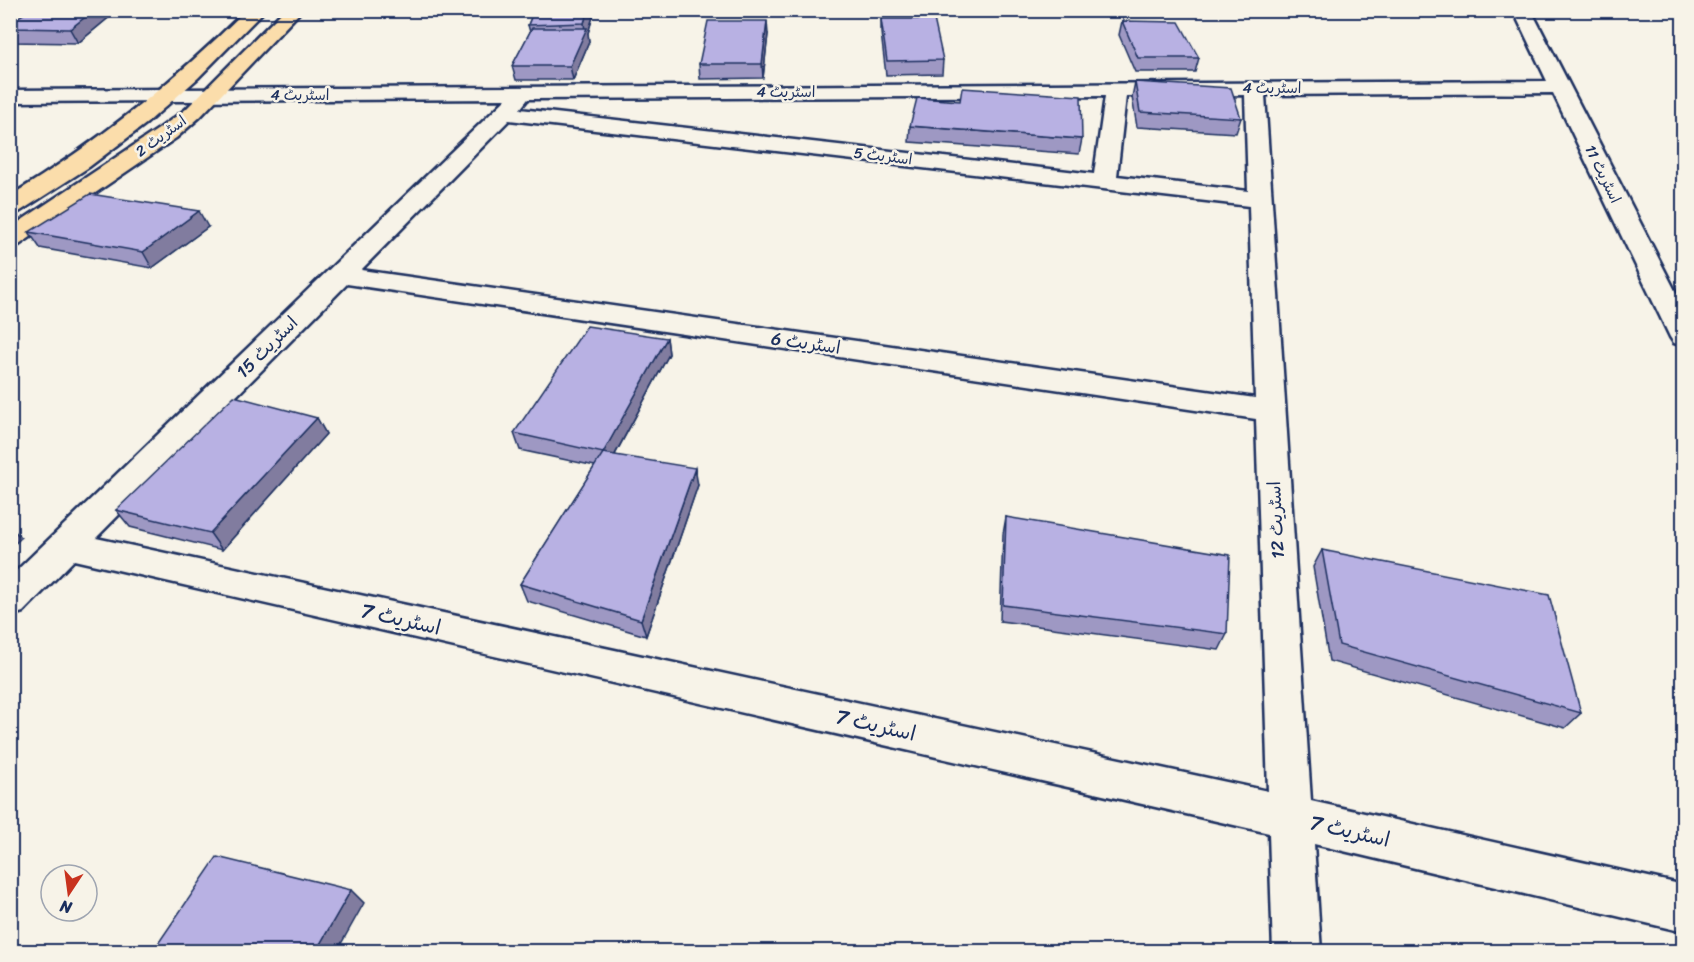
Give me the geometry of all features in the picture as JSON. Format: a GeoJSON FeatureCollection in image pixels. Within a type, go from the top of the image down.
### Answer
{"type":"FeatureCollection","features":[{"type":"Feature","properties":{"kind":"main road","name":"اسٹریٹ 2"},"geometry":{"type":"LineString","coordinates":[[10,207],[111,141],[167,95],[257,10]]}},
{"type":"Feature","properties":{"kind":"main road","name":"اسٹریٹ 2"},"geometry":{"type":"LineString","coordinates":[[10,240],[168,133],[209,96],[294,10]]}},
{"type":"Feature","properties":{"kind":"street","name":"اسٹریٹ 11"},"geometry":{"type":"LineString","coordinates":[[1522,10],[1683,337]]}},
{"type":"Feature","properties":{"kind":"street","name":"اسٹریٹ 4"},"geometry":{"type":"LineString","coordinates":[[10,96],[167,95],[514,103],[1116,90],[1561,87]]}},
{"type":"Feature","properties":{"kind":"street","name":"اسٹریٹ 12"},"geometry":{"type":"LineString","coordinates":[[1255,89],[1297,951]]}},
{"type":"Feature","properties":{"kind":"street"},"geometry":{"type":"LineString","coordinates":[[1105,182],[1116,90]]}},
{"type":"Feature","properties":{"kind":"street","name":"اسٹریٹ 5"},"geometry":{"type":"LineString","coordinates":[[514,103],[1105,182],[1261,200]]}},
{"type":"Feature","properties":{"kind":"street","name":"اسٹریٹ 15"},"geometry":{"type":"LineString","coordinates":[[10,601],[514,103]]}},
{"type":"Feature","properties":{"kind":"street","name":"اسٹریٹ 6"},"geometry":{"type":"LineString","coordinates":[[340,274],[1271,411]]}},
{"type":"Feature","properties":{"kind":"street","name":"اسٹریٹ 7"},"geometry":{"type":"LineString","coordinates":[[67,545],[1291,817],[1683,909]]}},
{"type":"Feature","properties":{"kind":"building"},"geometry":{"type":"Polygon","coordinates":[[[30,10],[94,10],[70,29],[10,28],[10,22],[30,10]]]}},
{"type":"Feature","properties":{"kind":"building"},"geometry":{"type":"Polygon","coordinates":[[[534,10],[588,10],[584,23],[528,25],[534,10]]]}},
{"type":"Feature","properties":{"kind":"building"},"geometry":{"type":"Polygon","coordinates":[[[881,19],[934,19],[943,60],[887,61],[881,19]]]}},
{"type":"Feature","properties":{"kind":"building"},"geometry":{"type":"Polygon","coordinates":[[[708,21],[767,21],[762,64],[699,64],[708,21]]]}},
{"type":"Feature","properties":{"kind":"building"},"geometry":{"type":"Polygon","coordinates":[[[1122,21],[1179,22],[1199,58],[1138,58],[1122,21]]]}},
{"type":"Feature","properties":{"kind":"building"},"geometry":{"type":"Polygon","coordinates":[[[532,28],[587,28],[570,66],[512,66],[532,28]]]}},
{"type":"Feature","properties":{"kind":"building"},"geometry":{"type":"Polygon","coordinates":[[[1135,82],[1231,88],[1241,118],[1140,112],[1135,82]]]}},
{"type":"Feature","properties":{"kind":"building"},"geometry":{"type":"Polygon","coordinates":[[[962,88],[1081,96],[1082,139],[910,126],[917,98],[960,101],[962,88]]]}},
{"type":"Feature","properties":{"kind":"building"},"geometry":{"type":"Polygon","coordinates":[[[90,194],[199,211],[143,252],[29,232],[90,194]]]}},
{"type":"Feature","properties":{"kind":"building"},"geometry":{"type":"Polygon","coordinates":[[[587,326],[667,338],[603,453],[514,433],[587,326]]]}},
{"type":"Feature","properties":{"kind":"building"},"geometry":{"type":"Polygon","coordinates":[[[234,396],[317,418],[210,533],[116,510],[234,396]]]}},
{"type":"Feature","properties":{"kind":"building"},"geometry":{"type":"Polygon","coordinates":[[[603,453],[695,468],[641,620],[520,584],[603,453]]]}},
{"type":"Feature","properties":{"kind":"building"},"geometry":{"type":"Polygon","coordinates":[[[1006,517],[1230,555],[1227,634],[1003,605],[1006,517]]]}},
{"type":"Feature","properties":{"kind":"building"},"geometry":{"type":"Polygon","coordinates":[[[1322,550],[1549,595],[1581,713],[1339,645],[1322,550]]]}},
{"type":"Feature","properties":{"kind":"building"},"geometry":{"type":"Polygon","coordinates":[[[217,857],[351,890],[316,951],[153,951],[217,857]]]}}]}
